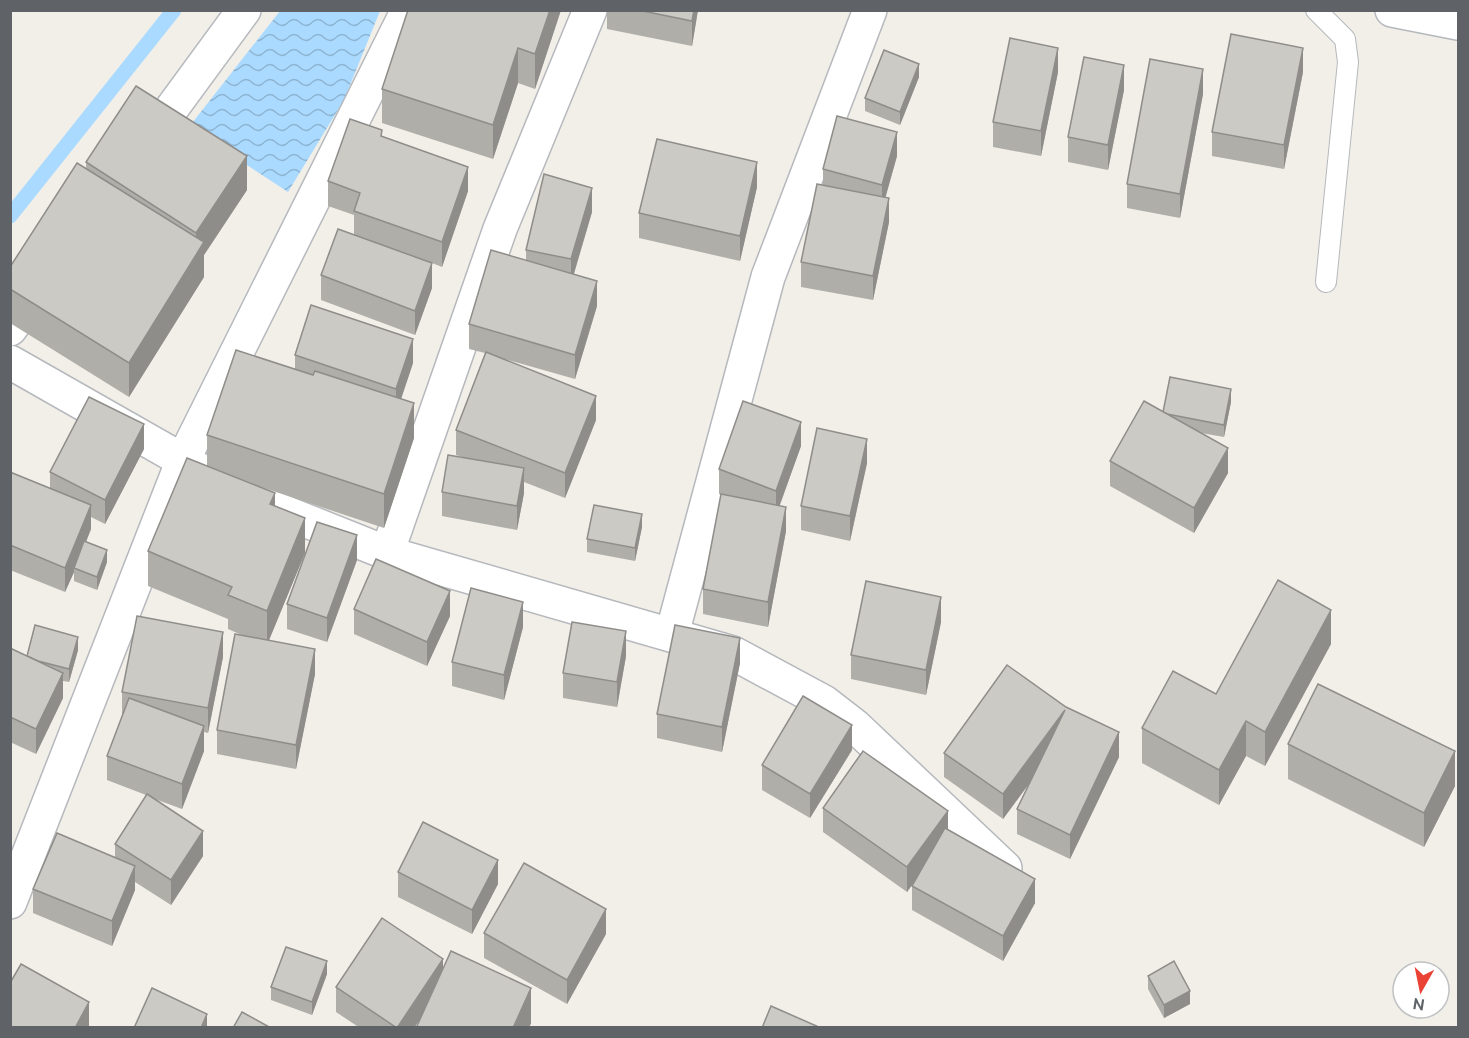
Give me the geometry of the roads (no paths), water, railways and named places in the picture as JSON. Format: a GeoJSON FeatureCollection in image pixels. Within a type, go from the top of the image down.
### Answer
{"type":"FeatureCollection","features":[{"type":"Feature","properties":{"kind":"street"},"geometry":{"type":"LineString","coordinates":[[130,165],[244,10]]}},
{"type":"Feature","properties":{"kind":"street"},"geometry":{"type":"LineString","coordinates":[[11,898],[183,460],[408,10]]}},
{"type":"Feature","properties":{"kind":"street"},"geometry":{"type":"LineString","coordinates":[[387,553],[500,229],[590,10]]}},
{"type":"Feature","properties":{"kind":"street"},"geometry":{"type":"LineString","coordinates":[[672,634],[768,277],[870,10]]}},
{"type":"Feature","properties":{"kind":"street"},"geometry":{"type":"LineString","coordinates":[[1392,10],[1458,23]]}},
{"type":"Feature","properties":{"kind":"street"},"geometry":{"type":"LineString","coordinates":[[10,329],[60,261]]}},
{"type":"Feature","properties":{"kind":"street"},"geometry":{"type":"LineString","coordinates":[[10,362],[249,498],[387,553],[672,634],[733,654],[824,702],[855,726],[1005,868]]}},
{"type":"Feature","properties":{"kind":"lane"},"geometry":{"type":"LineString","coordinates":[[1316,10],[1345,39],[1348,62],[1326,282]]}},
{"type":"Feature","properties":{"kind":"water"},"geometry":{"type":"Polygon","coordinates":[[[280,11],[380,11],[344,100],[288,192],[189,127],[280,11]]]}},
{"type":"Feature","properties":{"kind":"waterway"},"geometry":{"type":"LineString","coordinates":[[10,216],[174,10]]}}]}
